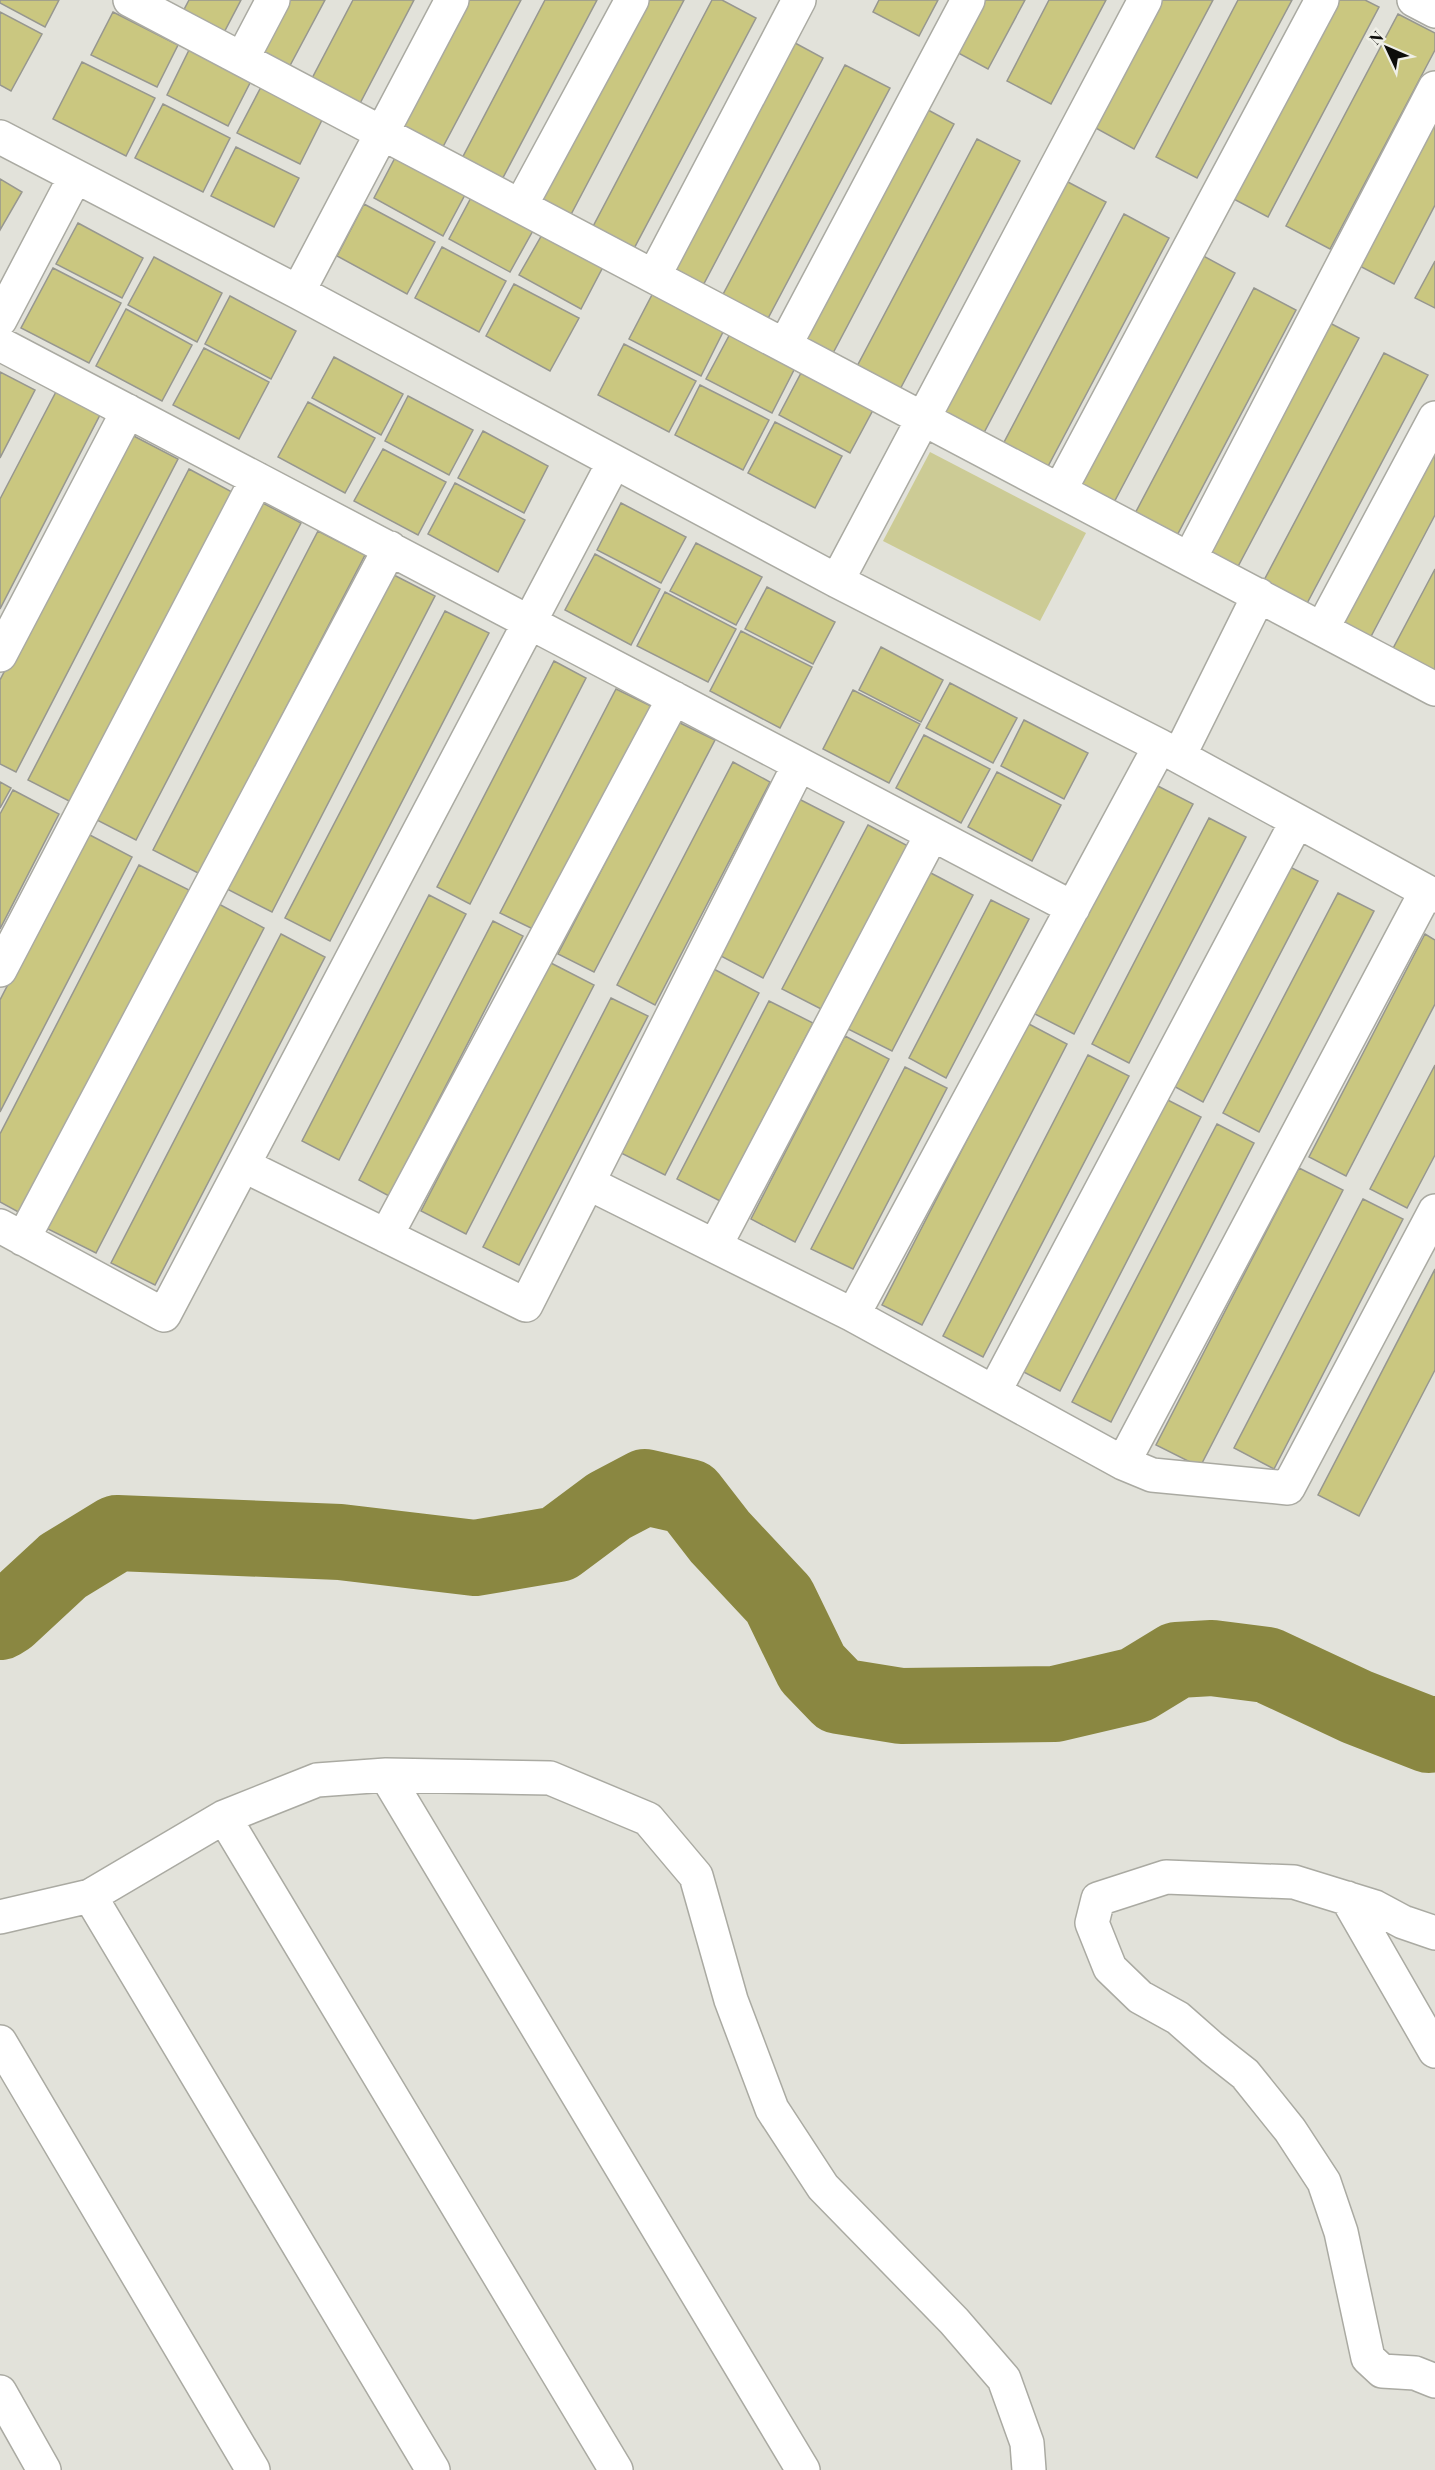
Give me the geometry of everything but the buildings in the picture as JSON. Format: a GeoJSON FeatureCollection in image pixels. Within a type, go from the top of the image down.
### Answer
{"type":"FeatureCollection","features":[{"type":"Feature","properties":{"kind":"street"},"geometry":{"type":"LineString","coordinates":[[130,0],[1435,689]]}},
{"type":"Feature","properties":{"kind":"street"},"geometry":{"type":"LineString","coordinates":[[242,59],[273,0]]}},
{"type":"Feature","properties":{"kind":"street"},"geometry":{"type":"LineString","coordinates":[[298,292],[453,0]]}},
{"type":"Feature","properties":{"kind":"street"},"geometry":{"type":"LineString","coordinates":[[521,206],[632,0]]}},
{"type":"Feature","properties":{"kind":"street"},"geometry":{"type":"LineString","coordinates":[[654,276],[799,0]]}},
{"type":"Feature","properties":{"kind":"street"},"geometry":{"type":"LineString","coordinates":[[785,345],[968,0]]}},
{"type":"Feature","properties":{"kind":"street"},"geometry":{"type":"LineString","coordinates":[[837,581],[1145,0]]}},
{"type":"Feature","properties":{"kind":"street"},"geometry":{"type":"LineString","coordinates":[[1060,490],[1322,0]]}},
{"type":"Feature","properties":{"kind":"street"},"geometry":{"type":"LineString","coordinates":[[1414,0],[1435,11]]}},
{"type":"Feature","properties":{"kind":"street"},"geometry":{"type":"LineString","coordinates":[[1190,558],[1435,88]]}},
{"type":"Feature","properties":{"kind":"street"},"geometry":{"type":"LineString","coordinates":[[0,137],[298,292],[837,581],[1169,751],[1431,894],[1123,1462]]}},
{"type":"Feature","properties":{"kind":"street"},"geometry":{"type":"LineString","coordinates":[[0,320],[75,177]]}},
{"type":"Feature","properties":{"kind":"street"},"geometry":{"type":"LineString","coordinates":[[0,344],[1073,908]]}},
{"type":"Feature","properties":{"kind":"street"},"geometry":{"type":"LineString","coordinates":[[0,655],[128,411]]}},
{"type":"Feature","properties":{"kind":"street"},"geometry":{"type":"LineString","coordinates":[[1322,629],[1435,418]]}},
{"type":"Feature","properties":{"kind":"street"},"geometry":{"type":"LineString","coordinates":[[390,548],[12,1232],[164,1315],[614,462]]}},
{"type":"Feature","properties":{"kind":"street"},"geometry":{"type":"LineString","coordinates":[[0,970],[257,479]]}},
{"type":"Feature","properties":{"kind":"street"},"geometry":{"type":"LineString","coordinates":[[853,1316],[1073,908],[1169,751],[1258,595]]}},
{"type":"Feature","properties":{"kind":"street"},"geometry":{"type":"LineString","coordinates":[[386,1236],[674,698]]}},
{"type":"Feature","properties":{"kind":"street"},"geometry":{"type":"LineString","coordinates":[[243,1165],[526,1305],[799,765]]}},
{"type":"Feature","properties":{"kind":"street"},"geometry":{"type":"LineString","coordinates":[[994,1392],[1298,821]]}},
{"type":"Feature","properties":{"kind":"street"},"geometry":{"type":"LineString","coordinates":[[715,1246],[932,834]]}},
{"type":"Feature","properties":{"kind":"street"},"geometry":{"type":"LineString","coordinates":[[588,1183],[853,1316],[1123,1462],[1152,1475],[1288,1488],[1435,1211]]}},
{"type":"Feature","properties":{"kind":"street"},"geometry":{"type":"LineString","coordinates":[[386,1775],[803,2470]]}},
{"type":"Feature","properties":{"kind":"street"},"geometry":{"type":"LineString","coordinates":[[0,1917],[90,1896],[224,1817],[317,1780],[386,1775],[550,1778],[648,1819],[696,1876],[731,2000],[772,2109],[823,2187],[954,2321],[1004,2379],[1027,2442],[1029,2470]]}},
{"type":"Feature","properties":{"kind":"street"},"geometry":{"type":"LineString","coordinates":[[224,1817],[616,2470]]}},
{"type":"Feature","properties":{"kind":"street"},"geometry":{"type":"LineString","coordinates":[[1435,1933],[1403,1922],[1375,1906],[1294,1882],[1166,1877],[1098,1899],[1092,1923],[1110,1968],[1140,1997],[1178,2018],[1245,2074],[1296,2139],[1323,2182],[1341,2232],[1368,2358],[1382,2371],[1415,2373],[1435,2381]]}},
{"type":"Feature","properties":{"kind":"street"},"geometry":{"type":"LineString","coordinates":[[90,1896],[433,2470]]}},
{"type":"Feature","properties":{"kind":"street"},"geometry":{"type":"LineString","coordinates":[[1347,1898],[1435,2051]]}},
{"type":"Feature","properties":{"kind":"street"},"geometry":{"type":"LineString","coordinates":[[0,2042],[253,2470]]}},
{"type":"Feature","properties":{"kind":"street"},"geometry":{"type":"LineString","coordinates":[[0,2392],[44,2470]]}},
{"type":"Feature","properties":{"kind":"shaded area"},"geometry":{"type":"Polygon","coordinates":[[[930,452],[1086,533],[1040,621],[883,541],[930,452]]]}},
{"type":"Feature","properties":{"kind":"waterway"},"geometry":{"type":"LineString","coordinates":[[0,1622],[63,1566],[117,1533],[340,1542],[475,1558],[558,1544],[609,1506],[645,1487],[689,1497],[720,1537],[779,1600],[812,1668],[839,1696],[901,1706],[1055,1704],[1136,1685],[1177,1660],[1212,1658],[1267,1665],[1357,1707],[1429,1735],[1435,1734]]}}]}
